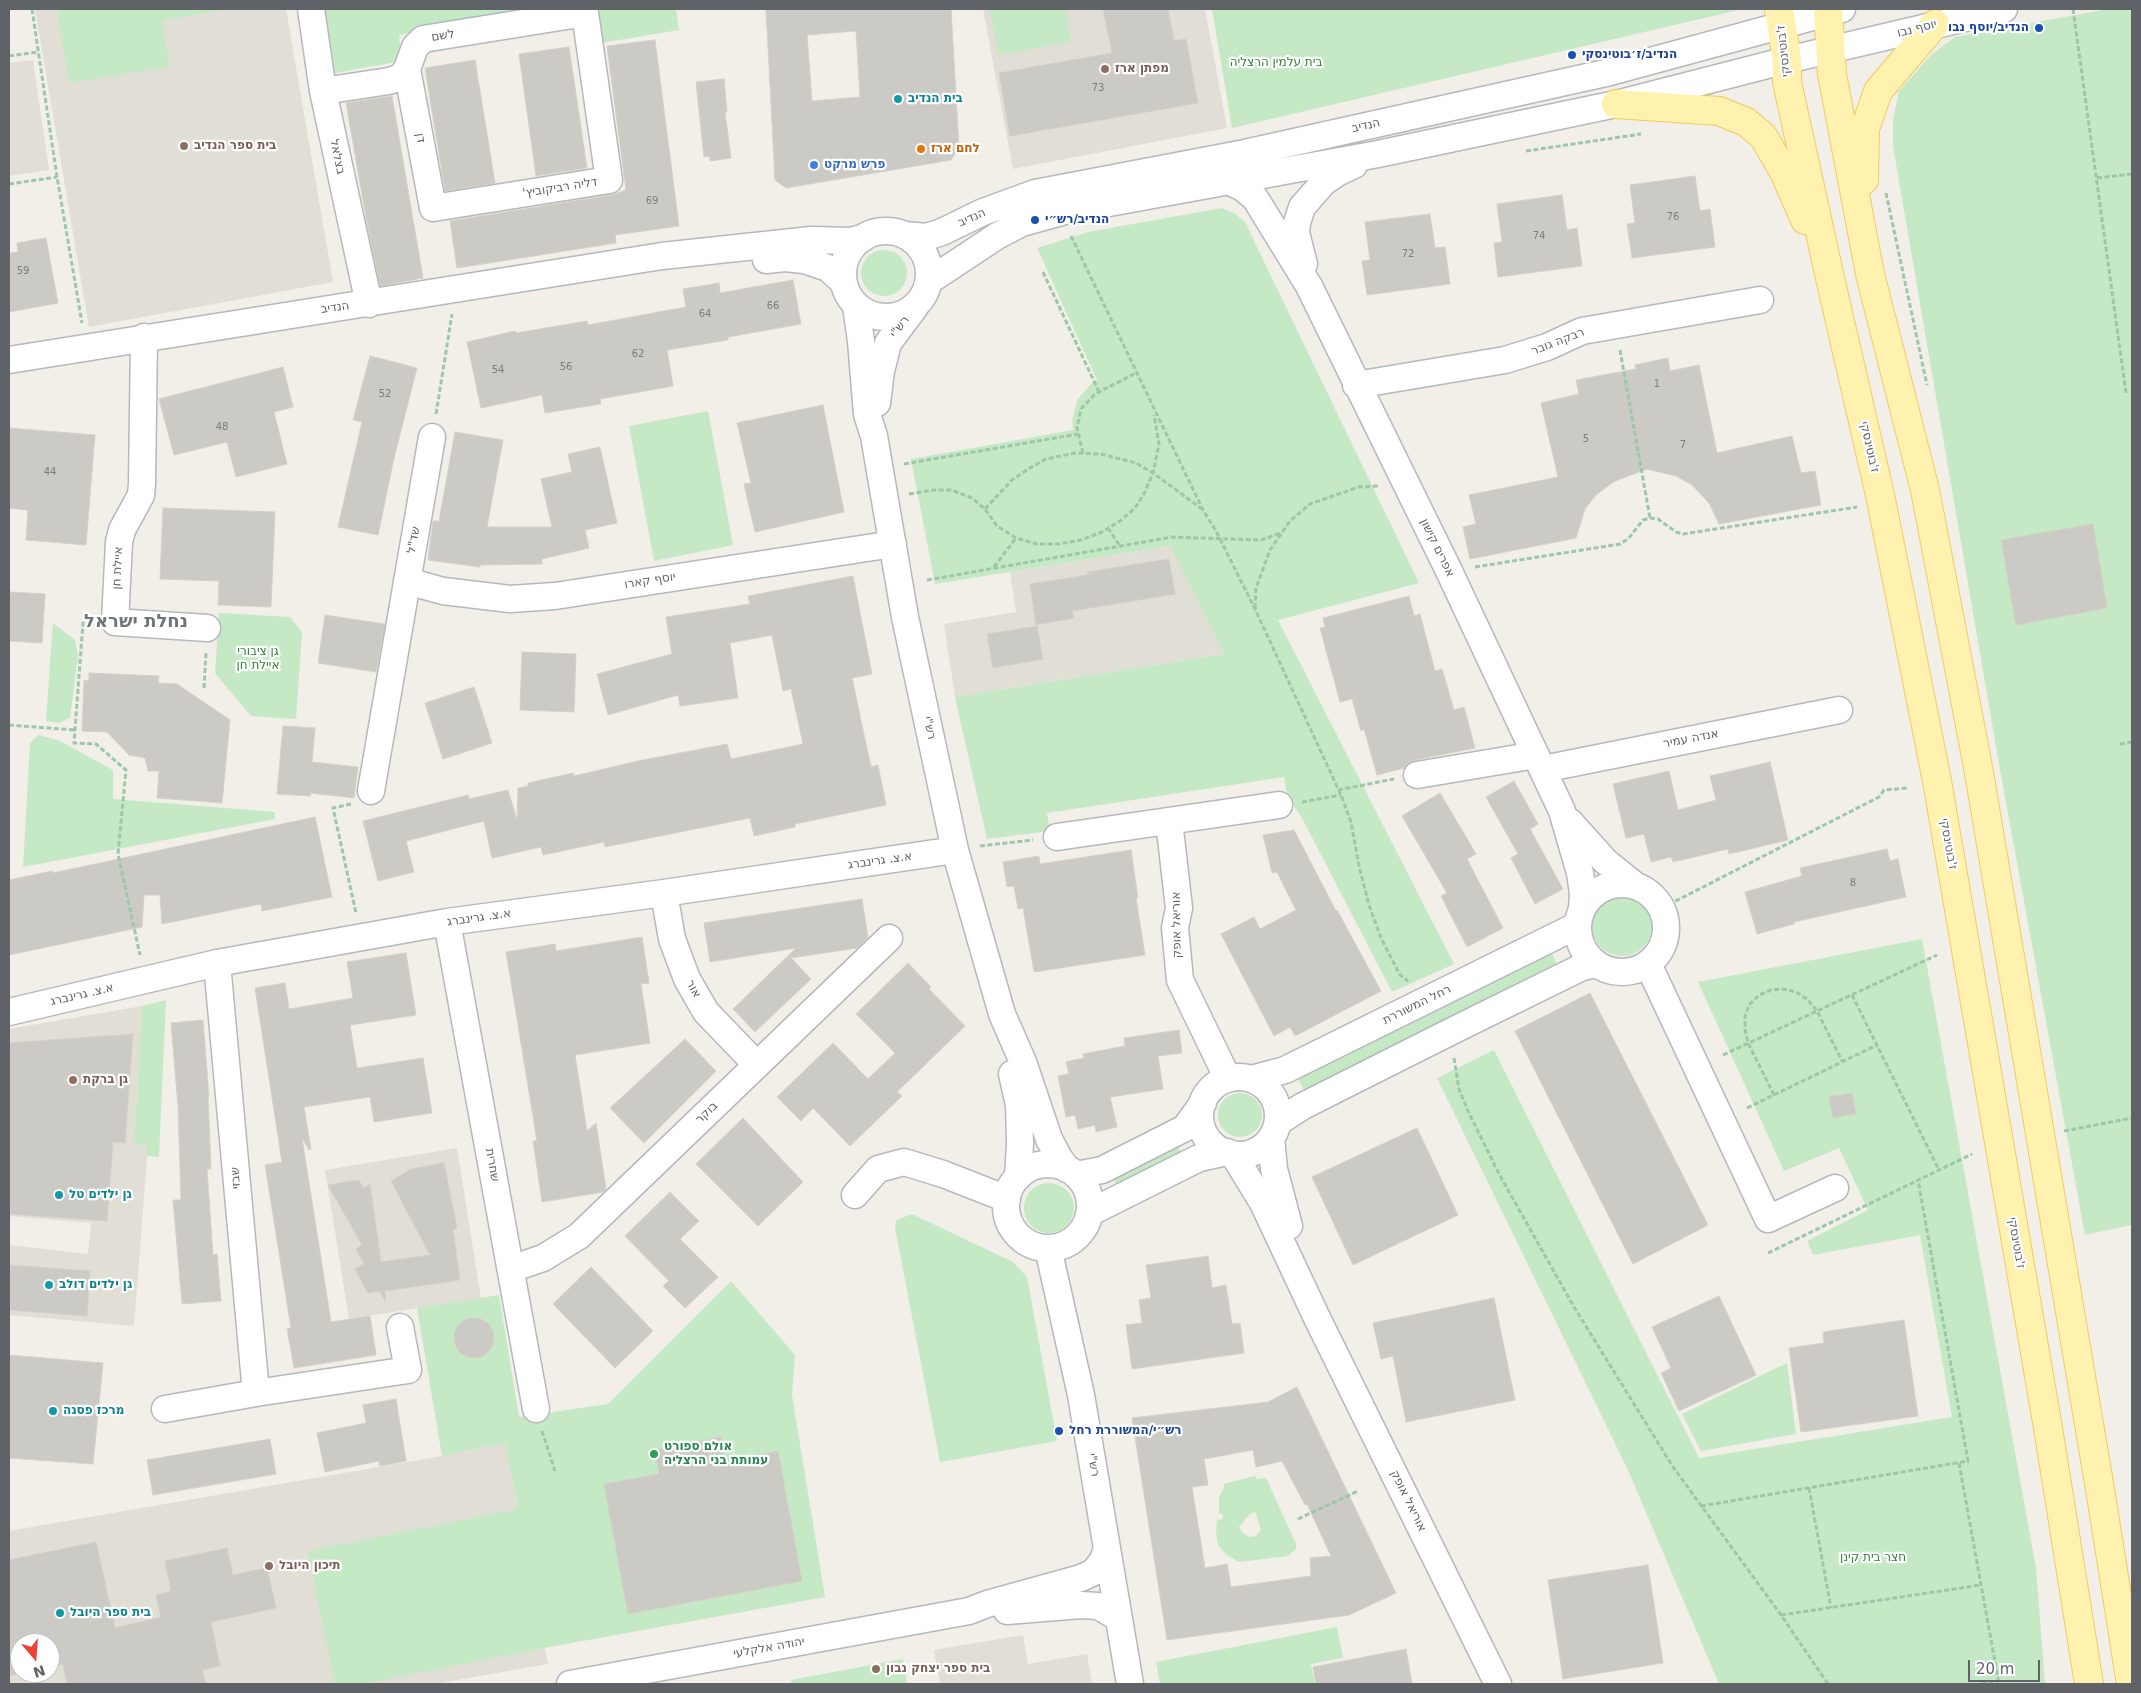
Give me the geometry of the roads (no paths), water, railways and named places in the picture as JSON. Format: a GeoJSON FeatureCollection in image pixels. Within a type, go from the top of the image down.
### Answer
{"type":"FeatureCollection","features":[{"type":"Feature","properties":{"kind":"main road"},"geometry":{"type":"LineString","coordinates":[[1833,10],[1832,74],[1870,274],[1925,490],[1978,767],[2100,1489],[2131,1684]]}},
{"type":"Feature","properties":{"kind":"main road","name":"ז'בוטינסקי"},"geometry":{"type":"LineString","coordinates":[[1780,17],[1787,60],[1788,82],[1830,278],[1880,495],[1937,781],[2049,1437],[2089,1684]]}},
{"type":"Feature","properties":{"kind":"main road"},"geometry":{"type":"LineString","coordinates":[[1870,274],[1863,162],[1865,129],[1878,91],[1935,24]]}},
{"type":"Feature","properties":{"kind":"main road"},"geometry":{"type":"LineString","coordinates":[[1616,104],[1719,111],[1746,122],[1764,136],[1784,172],[1830,278]]}},
{"type":"Feature","properties":{"kind":"street","name":"בצלאל"},"geometry":{"type":"LineString","coordinates":[[311,9],[323,91],[369,304]]}},
{"type":"Feature","properties":{"kind":"street","name":"יוסף נבו"},"geometry":{"type":"LineString","coordinates":[[1832,50],[2004,9]]}},
{"type":"Feature","properties":{"kind":"street","name":"הנדיב"},"geometry":{"type":"LineString","coordinates":[[905,235],[926,237],[983,212],[1035,194],[1245,153],[1610,72],[1780,17],[1833,10]]}},
{"type":"Feature","properties":{"kind":"street","name":"לשם"},"geometry":{"type":"LineString","coordinates":[[407,69],[415,47],[423,39],[585,13]]}},
{"type":"Feature","properties":{"kind":"street","name":"'דליה רביקוביץ"},"geometry":{"type":"LineString","coordinates":[[433,208],[609,180],[585,13]]}},
{"type":"Feature","properties":{"kind":"street"},"geometry":{"type":"LineString","coordinates":[[929,281],[970,252],[1022,223],[1065,211],[1378,154],[1616,104],[1832,50]]}},
{"type":"Feature","properties":{"kind":"street"},"geometry":{"type":"LineString","coordinates":[[323,91],[389,81],[401,77],[407,69]]}},
{"type":"Feature","properties":{"kind":"street","name":"דן"},"geometry":{"type":"LineString","coordinates":[[407,69],[433,208]]}},
{"type":"Feature","properties":{"kind":"street","name":"אפרים קישון"},"geometry":{"type":"LineString","coordinates":[[1309,286],[1296,233],[1302,207],[1315,191],[1336,173],[1378,154]]}},
{"type":"Feature","properties":{"kind":"street","name":"אפרים קישון"},"geometry":{"type":"LineString","coordinates":[[1228,181],[1243,188],[1255,198],[1309,286],[1449,571],[1562,811],[1580,872],[1583,893],[1580,915]]}},
{"type":"Feature","properties":{"kind":"street"},"geometry":{"type":"LineString","coordinates":[[880,231],[893,231],[905,235],[922,250],[927,259],[929,281],[925,295],[916,306],[905,314],[892,318],[879,318],[867,314],[856,306],[846,291],[842,273],[846,256],[863,238],[880,231]]}},
{"type":"Feature","properties":{"kind":"street","name":"הנדיב"},"geometry":{"type":"LineString","coordinates":[[9,360],[662,256],[811,240],[850,241],[863,238]]}},
{"type":"Feature","properties":{"kind":"street","name":"הנדיב"},"geometry":{"type":"LineString","coordinates":[[662,256],[718,265],[785,258],[804,260],[828,268],[843,282]]}},
{"type":"Feature","properties":{"kind":"street","name":"רבקה גובר"},"geometry":{"type":"LineString","coordinates":[[1356,385],[1506,360],[1547,347],[1582,331],[1760,300]]}},
{"type":"Feature","properties":{"kind":"street","name":"רש\"י"},"geometry":{"type":"LineString","coordinates":[[856,306],[867,414],[874,436],[905,617],[955,850],[1002,1014],[1023,1062],[1049,1139],[1059,1158],[1072,1172]]}},
{"type":"Feature","properties":{"kind":"street","name":"רש\"י"},"geometry":{"type":"LineString","coordinates":[[874,436],[881,371],[888,343],[916,306]]}},
{"type":"Feature","properties":{"kind":"street","name":"איילת חן"},"geometry":{"type":"LineString","coordinates":[[144,337],[141,495],[122,530],[119,542],[115,622],[207,628]]}},
{"type":"Feature","properties":{"kind":"street","name":"שד\"ל"},"geometry":{"type":"LineString","coordinates":[[372,790],[432,437]]}},
{"type":"Feature","properties":{"kind":"street","name":"יוסף קארו"},"geometry":{"type":"LineString","coordinates":[[407,580],[443,591],[510,599],[555,596],[893,544]]}},
{"type":"Feature","properties":{"kind":"street","name":"אנדה עמיר"},"geometry":{"type":"LineString","coordinates":[[1417,775],[1540,762],[1839,710]]}},
{"type":"Feature","properties":{"kind":"street"},"geometry":{"type":"LineString","coordinates":[[1057,837],[1279,805]]}},
{"type":"Feature","properties":{"kind":"street","name":"אפרים קישון"},"geometry":{"type":"LineString","coordinates":[[1562,811],[1597,854],[1636,886]]}},
{"type":"Feature","properties":{"kind":"street","name":"אוריאל אופק"},"geometry":{"type":"LineString","coordinates":[[1169,821],[1179,908],[1175,928],[1180,980],[1240,1079]]}},
{"type":"Feature","properties":{"kind":"street","name":"א.צ. גרינברג"},"geometry":{"type":"LineString","coordinates":[[9,1012],[217,963],[447,922],[664,894],[955,850]]}},
{"type":"Feature","properties":{"kind":"street"},"geometry":{"type":"LineString","coordinates":[[1622,884],[1636,886],[1648,892],[1662,908],[1666,922],[1664,942],[1658,954],[1648,964],[1636,970],[1622,973],[1608,971],[1586,955],[1579,942],[1580,915],[1590,897],[1601,889],[1622,884]]}},
{"type":"Feature","properties":{"kind":"street","name":"אור"},"geometry":{"type":"LineString","coordinates":[[664,894],[672,939],[687,979],[706,1012],[757,1065]]}},
{"type":"Feature","properties":{"kind":"street","name":"רחל המשוררת"},"geometry":{"type":"LineString","coordinates":[[1240,1079],[1285,1070],[1574,928],[1580,915]]}},
{"type":"Feature","properties":{"kind":"street","name":"שחרית"},"geometry":{"type":"LineString","coordinates":[[447,922],[536,1408]]}},
{"type":"Feature","properties":{"kind":"street","name":"בוקר"},"geometry":{"type":"LineString","coordinates":[[511,1269],[543,1258],[579,1236],[889,938]]}},
{"type":"Feature","properties":{"kind":"street","name":"שבזי"},"geometry":{"type":"LineString","coordinates":[[217,963],[256,1393]]}},
{"type":"Feature","properties":{"kind":"street"},"geometry":{"type":"LineString","coordinates":[[1089,1213],[1199,1158],[1230,1153],[1252,1153],[1262,1147],[1274,1130],[1303,1106],[1582,967],[1596,964]]}},
{"type":"Feature","properties":{"kind":"street"},"geometry":{"type":"LineString","coordinates":[[1648,964],[1768,1219],[1835,1188]]}},
{"type":"Feature","properties":{"kind":"street","name":"רש\"י"},"geometry":{"type":"LineString","coordinates":[[1002,1014],[1009,1063],[1018,1105],[1020,1144],[1018,1176]]}},
{"type":"Feature","properties":{"kind":"street"},"geometry":{"type":"LineString","coordinates":[[1072,1172],[1088,1193],[1089,1213],[1082,1230],[1073,1239],[1061,1246],[1048,1248],[1035,1245],[1018,1236],[1008,1219],[1007,1199],[1011,1187],[1018,1176],[1029,1169],[1042,1165],[1055,1165],[1072,1172],[1102,1170],[1185,1128],[1212,1089],[1240,1079],[1262,1084],[1271,1093],[1276,1104],[1274,1130]]}},
{"type":"Feature","properties":{"kind":"street"},"geometry":{"type":"LineString","coordinates":[[1203,1103],[1201,1116],[1205,1134],[1212,1144],[1230,1153]]}},
{"type":"Feature","properties":{"kind":"street","name":"אוריאל אופק"},"geometry":{"type":"LineString","coordinates":[[1274,1130],[1274,1169],[1279,1196],[1317,1318]]}},
{"type":"Feature","properties":{"kind":"street","name":"אוריאל אופק"},"geometry":{"type":"LineString","coordinates":[[1230,1153],[1263,1203],[1317,1318],[1498,1684]]}},
{"type":"Feature","properties":{"kind":"street"},"geometry":{"type":"LineString","coordinates":[[855,1195],[878,1169],[904,1162],[943,1174],[1007,1199]]}},
{"type":"Feature","properties":{"kind":"street","name":"רש\"י"},"geometry":{"type":"LineString","coordinates":[[1048,1248],[1081,1395],[1130,1684]]}},
{"type":"Feature","properties":{"kind":"street"},"geometry":{"type":"LineString","coordinates":[[165,1409],[408,1370],[400,1327]]}},
{"type":"Feature","properties":{"kind":"street","name":"יהודה אלקלעי"},"geometry":{"type":"LineString","coordinates":[[570,1684],[968,1611],[1081,1578],[1094,1572],[1103,1560],[1107,1548]]}},
{"type":"Feature","properties":{"kind":"street","name":"יהודה אלקלעי"},"geometry":{"type":"LineString","coordinates":[[968,1611],[991,1613],[1081,1605],[1098,1606],[1119,1618]]}},
{"type":"Feature","properties":{"kind":"place","name":"הנדיב/יוסף נבו"},"geometry":{"type":"Point","coordinates":[2039,28]}},
{"type":"Feature","properties":{"kind":"place","name":"הנדיב/ז׳בוטינסקי"},"geometry":{"type":"Point","coordinates":[1572,55]}},
{"type":"Feature","properties":{"kind":"place","name":"מפתן ארז"},"geometry":{"type":"Point","coordinates":[1105,69]}},
{"type":"Feature","properties":{"kind":"place","name":"בית הנדיב"},"geometry":{"type":"Point","coordinates":[898,99]}},
{"type":"Feature","properties":{"kind":"place","name":"בית ספר הנדיב"},"geometry":{"type":"Point","coordinates":[184,146]}},
{"type":"Feature","properties":{"kind":"place","name":"לחם ארז"},"geometry":{"type":"Point","coordinates":[921,149]}},
{"type":"Feature","properties":{"kind":"place","name":"פרש מרקט"},"geometry":{"type":"Point","coordinates":[814,165]}},
{"type":"Feature","properties":{"kind":"place","name":"הנדיב/רש״י"},"geometry":{"type":"Point","coordinates":[1035,220]}},
{"type":"Feature","properties":{"kind":"place","name":"גן ברקת"},"geometry":{"type":"Point","coordinates":[73,1080]}},
{"type":"Feature","properties":{"kind":"place","name":"גן ילדים טל"},"geometry":{"type":"Point","coordinates":[59,1195]}},
{"type":"Feature","properties":{"kind":"place","name":"גן ילדים דולב"},"geometry":{"type":"Point","coordinates":[49,1285]}},
{"type":"Feature","properties":{"kind":"place","name":"מרכז פסגה"},"geometry":{"type":"Point","coordinates":[53,1411]}},
{"type":"Feature","properties":{"kind":"place","name":"רש״י/המשוררת רחל"},"geometry":{"type":"Point","coordinates":[1059,1431]}},
{"type":"Feature","properties":{"kind":"place","name":"אולם ספורט עמותת בני הרצליה"},"geometry":{"type":"Point","coordinates":[654,1454]}},
{"type":"Feature","properties":{"kind":"place","name":"תיכון היובל"},"geometry":{"type":"Point","coordinates":[269,1566]}},
{"type":"Feature","properties":{"kind":"place","name":"בית ספר היובל"},"geometry":{"type":"Point","coordinates":[60,1613]}},
{"type":"Feature","properties":{"kind":"place","name":"בית ספר יצחק נבון"},"geometry":{"type":"Point","coordinates":[876,1669]}},
{"type":"Feature","properties":{"kind":"district","name":"נחלת ישראל"},"geometry":{"type":"Point","coordinates":[136,622]}},
{"type":"Feature","properties":{"kind":"park label","name":"בית עלמין הרצליה"},"geometry":{"type":"Point","coordinates":[1276,63]}},
{"type":"Feature","properties":{"kind":"park label","name":"גן ציבורי איילת חן"},"geometry":{"type":"Point","coordinates":[258,659]}},
{"type":"Feature","properties":{"kind":"park label","name":"חצר בית קינן"},"geometry":{"type":"Point","coordinates":[1873,1558]}}]}
